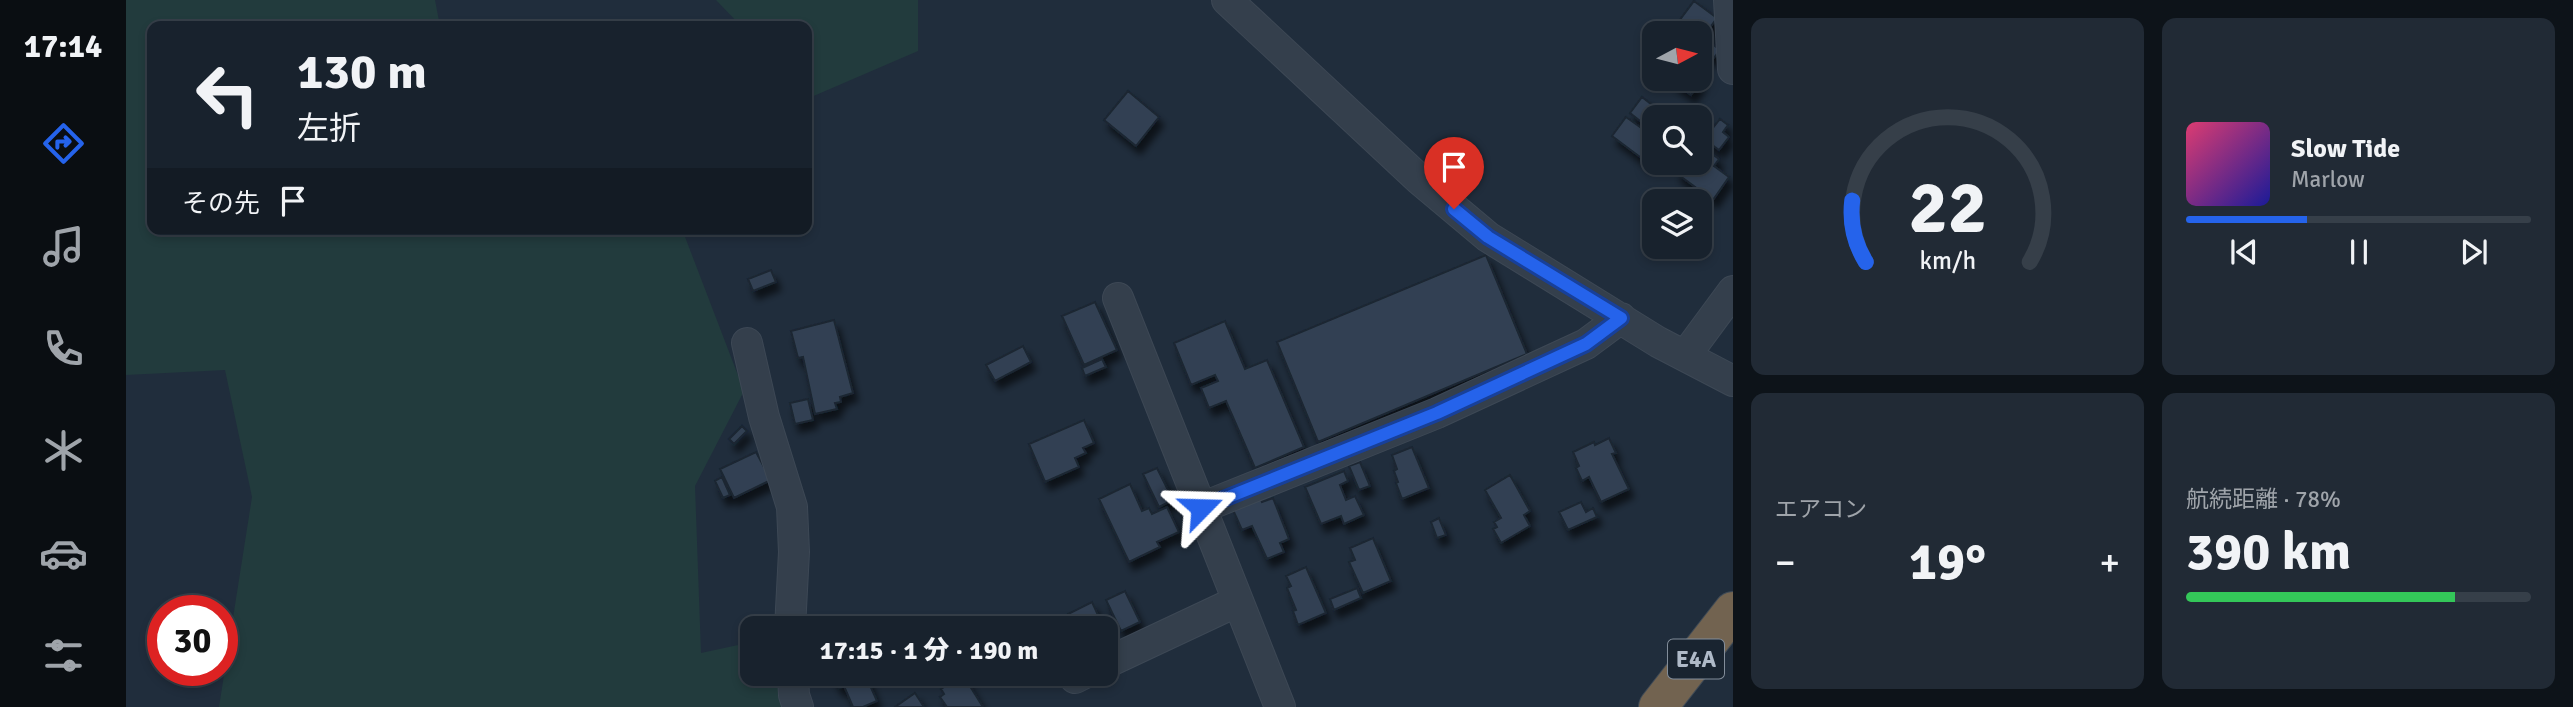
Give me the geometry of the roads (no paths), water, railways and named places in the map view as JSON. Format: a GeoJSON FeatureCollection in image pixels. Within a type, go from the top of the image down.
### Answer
{"type":"FeatureCollection","features":[{"type":"Feature","properties":{"kind":"highway","name":"E4A"},"geometry":{"type":"LineString","coordinates":[[1658,707],[1733,611]]}},
{"type":"Feature","properties":{"kind":"street"},"geometry":{"type":"LineString","coordinates":[[1227,0],[1420,180],[1488,237],[1658,342],[1733,381]]}},
{"type":"Feature","properties":{"kind":"street"},"geometry":{"type":"LineString","coordinates":[[1729,0],[1733,69]]}},
{"type":"Feature","properties":{"kind":"street"},"geometry":{"type":"LineString","coordinates":[[1685,356],[1733,291]]}},
{"type":"Feature","properties":{"kind":"street"},"geometry":{"type":"LineString","coordinates":[[1118,299],[1280,707]]}},
{"type":"Feature","properties":{"kind":"street"},"geometry":{"type":"LineString","coordinates":[[1201,508],[1437,413],[1586,344],[1621,318]]}},
{"type":"Feature","properties":{"kind":"street"},"geometry":{"type":"LineString","coordinates":[[747,343],[764,417],[792,507],[790,616]]}},
{"type":"Feature","properties":{"kind":"street"},"geometry":{"type":"LineString","coordinates":[[1118,657],[1238,601]]}},
{"type":"Feature","properties":{"kind":"street"},"geometry":{"type":"LineString","coordinates":[[794,686],[797,707]]}}]}
